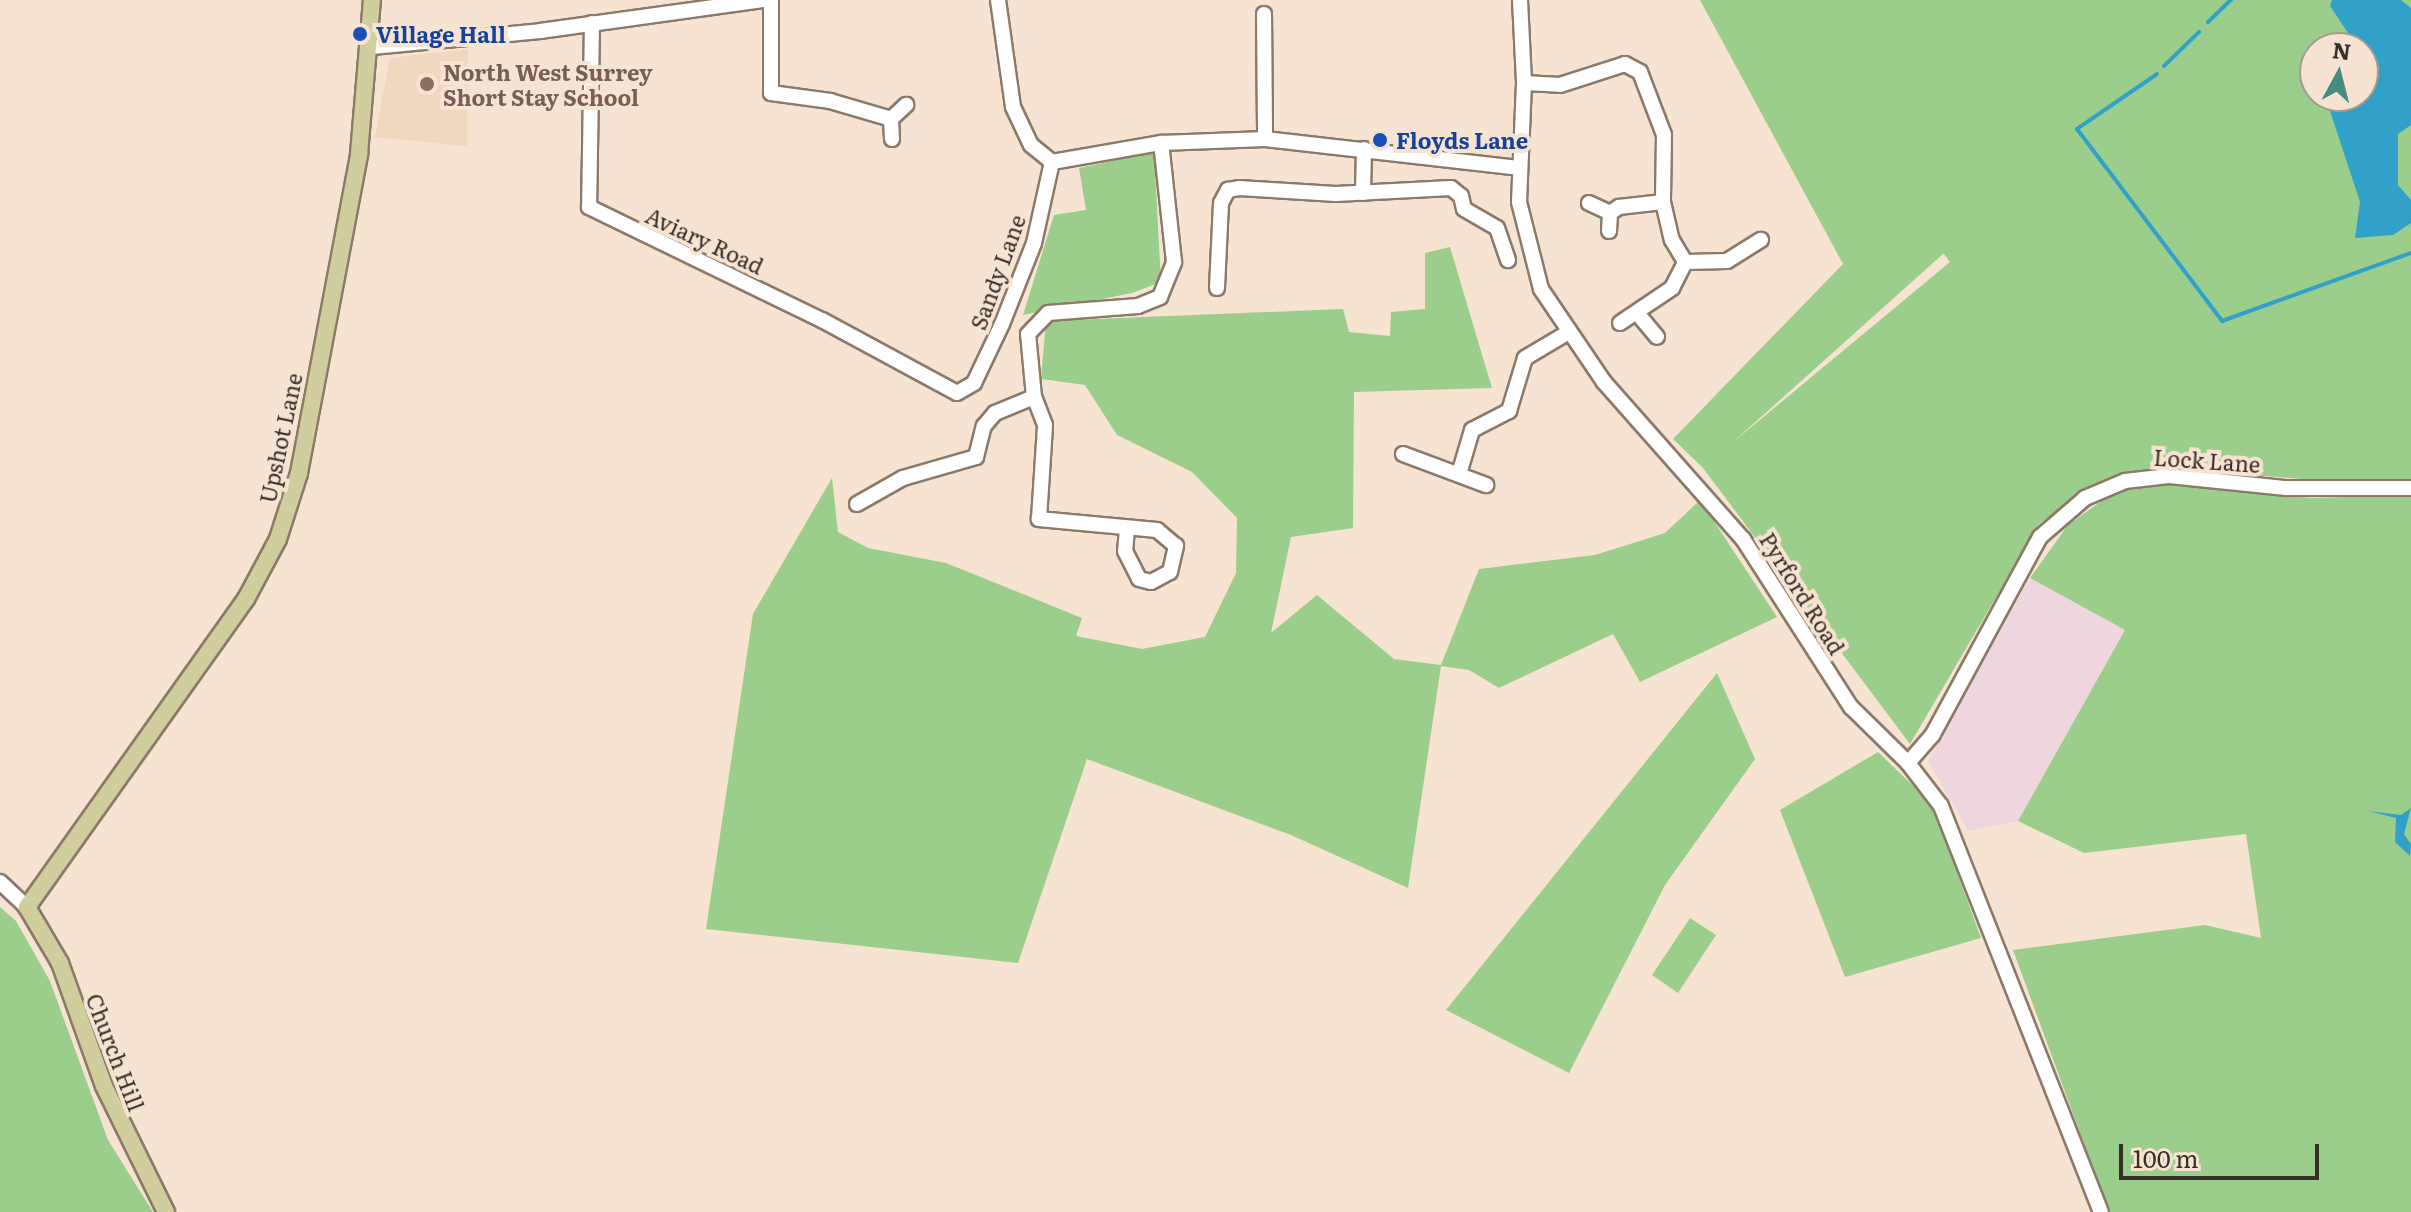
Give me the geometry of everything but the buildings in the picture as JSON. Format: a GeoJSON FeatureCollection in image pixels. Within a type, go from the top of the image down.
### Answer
{"type":"FeatureCollection","features":[{"type":"Feature","properties":{"kind":"main road","name":"Upshot Lane"},"geometry":{"type":"LineString","coordinates":[[27,907],[246,599],[278,539],[299,473],[359,154],[372,47],[372,0]]}},
{"type":"Feature","properties":{"kind":"main road","name":"Church Hill"},"geometry":{"type":"LineString","coordinates":[[27,907],[60,963],[104,1086],[166,1212]]}},
{"type":"Feature","properties":{"kind":"street"},"geometry":{"type":"LineString","coordinates":[[372,47],[592,23],[763,0]]}},
{"type":"Feature","properties":{"kind":"street"},"geometry":{"type":"LineString","coordinates":[[771,0],[771,93],[830,101],[891,119]]}},
{"type":"Feature","properties":{"kind":"street"},"geometry":{"type":"LineString","coordinates":[[998,0],[1013,107],[1031,145],[1052,162],[1161,143],[1265,139],[1518,168]]}},
{"type":"Feature","properties":{"kind":"street","name":"Pyrford Road"},"geometry":{"type":"LineString","coordinates":[[1520,0],[1524,83],[1518,168],[1528,252],[1541,289],[1567,333],[1634,418],[1730,522],[1842,695],[1908,763],[1947,818],[2101,1212]]}},
{"type":"Feature","properties":{"kind":"street"},"geometry":{"type":"LineString","coordinates":[[1264,14],[1265,139]]}},
{"type":"Feature","properties":{"kind":"street","name":"Aviary Road"},"geometry":{"type":"LineString","coordinates":[[592,23],[589,207],[822,320],[933,382],[957,393],[966,391]]}},
{"type":"Feature","properties":{"kind":"street"},"geometry":{"type":"LineString","coordinates":[[1524,83],[1560,85],[1625,64],[1634,66],[1664,135],[1663,202],[1672,240],[1685,262]]}},
{"type":"Feature","properties":{"kind":"street"},"geometry":{"type":"LineString","coordinates":[[892,139],[891,119],[906,105]]}},
{"type":"Feature","properties":{"kind":"street"},"geometry":{"type":"LineString","coordinates":[[1127,529],[1039,519],[1045,425],[1034,397],[1028,345],[1036,321],[1048,313],[1138,306],[1160,297],[1169,283],[1174,262],[1161,143]]}},
{"type":"Feature","properties":{"kind":"street"},"geometry":{"type":"LineString","coordinates":[[1363,193],[1364,149]]}},
{"type":"Feature","properties":{"kind":"street","name":"Sandy Lane"},"geometry":{"type":"LineString","coordinates":[[966,391],[987,360],[1027,264],[1052,162]]}},
{"type":"Feature","properties":{"kind":"street"},"geometry":{"type":"LineString","coordinates":[[1217,288],[1221,203],[1228,190],[1363,193],[1455,190],[1464,209],[1497,228],[1508,260]]}},
{"type":"Feature","properties":{"kind":"street"},"geometry":{"type":"LineString","coordinates":[[1610,213],[1619,207],[1663,202]]}},
{"type":"Feature","properties":{"kind":"street"},"geometry":{"type":"LineString","coordinates":[[1589,203],[1610,213]]}},
{"type":"Feature","properties":{"kind":"street"},"geometry":{"type":"LineString","coordinates":[[1609,231],[1610,213]]}},
{"type":"Feature","properties":{"kind":"street"},"geometry":{"type":"LineString","coordinates":[[1685,262],[1709,265],[1756,249]]}},
{"type":"Feature","properties":{"kind":"street"},"geometry":{"type":"LineString","coordinates":[[1620,323],[1672,288],[1685,262]]}},
{"type":"Feature","properties":{"kind":"street"},"geometry":{"type":"LineString","coordinates":[[1637,313],[1657,337]]}},
{"type":"Feature","properties":{"kind":"street"},"geometry":{"type":"LineString","coordinates":[[1459,474],[1472,430],[1509,411],[1525,358],[1567,333]]}},
{"type":"Feature","properties":{"kind":"street"},"geometry":{"type":"LineString","coordinates":[[857,504],[903,478],[976,457],[984,426],[995,413],[1034,397]]}},
{"type":"Feature","properties":{"kind":"street"},"geometry":{"type":"LineString","coordinates":[[1403,454],[1486,485]]}},
{"type":"Feature","properties":{"kind":"street","name":"Lock Lane"},"geometry":{"type":"LineString","coordinates":[[1908,763],[1933,734],[2040,537],[2085,498],[2125,481],[2158,477],[2286,488],[2411,488]]}},
{"type":"Feature","properties":{"kind":"street"},"geometry":{"type":"LineString","coordinates":[[0,882],[27,907]]}},
{"type":"Feature","properties":{"kind":"shaded area","name":"North West Surrey Short Stay School"},"geometry":{"type":"Polygon","coordinates":[[[468,49],[467,146],[375,137],[390,58],[468,49]]]}},
{"type":"Feature","properties":{"kind":"shaded area"},"geometry":{"type":"Polygon","coordinates":[[[2030,578],[2125,630],[2018,821],[1968,831],[1928,761],[2030,578]]]}},
{"type":"Feature","properties":{"kind":"green space"},"geometry":{"type":"Polygon","coordinates":[[[1700,0],[2411,0],[2411,480],[2394,486],[2187,470],[2132,472],[2081,493],[2039,524],[1910,744],[1703,468],[1673,439],[1843,264],[1700,0]],[[1943,254],[1732,443],[1950,262],[1943,254]]]}},
{"type":"Feature","properties":{"kind":"green space"},"geometry":{"type":"Polygon","coordinates":[[[1154,152],[1161,282],[1132,293],[1023,315],[1054,215],[1086,210],[1079,168],[1154,152]]]}},
{"type":"Feature","properties":{"kind":"green space"},"geometry":{"type":"Polygon","coordinates":[[[1450,247],[1492,388],[1354,392],[1353,528],[1291,537],[1271,633],[1317,595],[1394,659],[1441,665],[1479,569],[1595,555],[1665,533],[1700,500],[1777,617],[1640,682],[1613,634],[1499,688],[1469,670],[1441,666],[1408,888],[1291,835],[1087,759],[1018,963],[706,929],[753,614],[832,478],[838,532],[868,548],[946,563],[1082,618],[1076,636],[1142,649],[1205,637],[1236,573],[1237,518],[1192,472],[1117,435],[1085,385],[1041,379],[1046,321],[1343,309],[1349,332],[1390,336],[1391,312],[1425,309],[1425,253],[1450,247]]]}},
{"type":"Feature","properties":{"kind":"green space"},"geometry":{"type":"Polygon","coordinates":[[[2131,480],[2312,498],[2411,495],[2411,1212],[2109,1212],[2013,950],[2205,925],[2261,938],[2246,834],[2084,853],[2018,821],[2125,630],[2030,578],[2068,525],[2131,480]]]}},
{"type":"Feature","properties":{"kind":"green space"},"geometry":{"type":"Polygon","coordinates":[[[1717,673],[1755,759],[1665,885],[1569,1073],[1446,1010],[1717,673]]]}},
{"type":"Feature","properties":{"kind":"green space"},"geometry":{"type":"Polygon","coordinates":[[[1878,752],[1932,804],[1981,938],[1845,977],[1780,810],[1878,752]]]}},
{"type":"Feature","properties":{"kind":"green space"},"geometry":{"type":"Polygon","coordinates":[[[0,907],[16,921],[50,981],[108,1140],[153,1212],[0,1212],[0,907]]]}},
{"type":"Feature","properties":{"kind":"green space"},"geometry":{"type":"Polygon","coordinates":[[[1690,918],[1716,935],[1678,993],[1652,975],[1690,918]]]}},
{"type":"Feature","properties":{"kind":"water"},"geometry":{"type":"Polygon","coordinates":[[[2332,0],[2401,0],[2411,8],[2411,125],[2398,134],[2398,185],[2411,200],[2411,223],[2393,235],[2355,238],[2360,202],[2330,112],[2379,112],[2379,32],[2347,32],[2330,6],[2332,0]]]}},
{"type":"Feature","properties":{"kind":"water"},"geometry":{"type":"Polygon","coordinates":[[[2411,808],[2404,834],[2411,844],[2410,856],[2395,842],[2396,818],[2368,811],[2401,815],[2411,808]]]}},
{"type":"Feature","properties":{"kind":"waterway"},"geometry":{"type":"LineString","coordinates":[[2208,22],[2231,0]]}},
{"type":"Feature","properties":{"kind":"waterway"},"geometry":{"type":"LineString","coordinates":[[2164,66],[2199,32]]}},
{"type":"Feature","properties":{"kind":"waterway"},"geometry":{"type":"LineString","coordinates":[[2157,74],[2077,129],[2222,321],[2411,253]]}},
{"type":"Feature","properties":{"kind":"place","name":"Village Hall"},"geometry":{"type":"Point","coordinates":[360,34]}},
{"type":"Feature","properties":{"kind":"place","name":"North West Surrey Short Stay School"},"geometry":{"type":"Point","coordinates":[427,84]}},
{"type":"Feature","properties":{"kind":"place","name":"Floyds Lane"},"geometry":{"type":"Point","coordinates":[1380,140]}}]}
